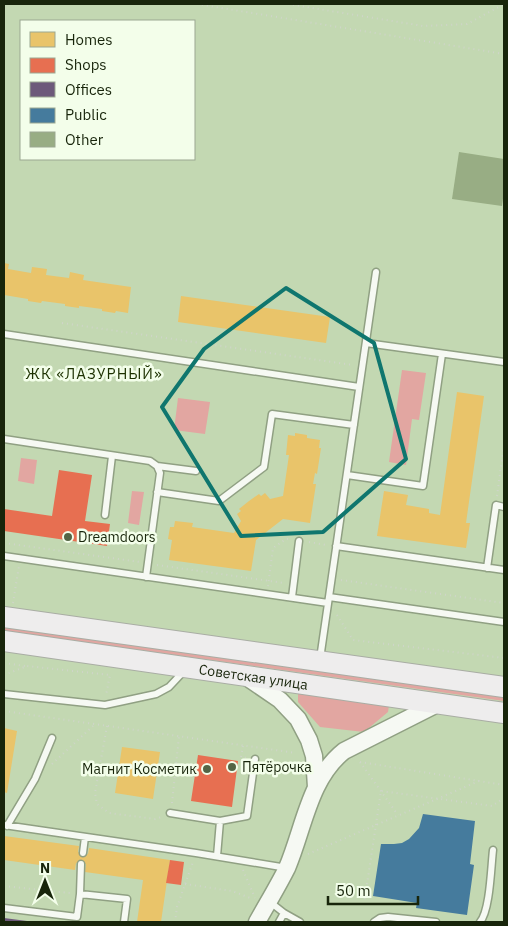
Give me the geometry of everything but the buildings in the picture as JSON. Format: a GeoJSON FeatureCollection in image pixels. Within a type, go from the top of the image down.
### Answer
{"type":"FeatureCollection","features":[{"type":"Feature","properties":{"kind":"main road","name":"Советская улица"},"geometry":{"type":"LineString","coordinates":[[8,612],[320,661],[504,687]]}},
{"type":"Feature","properties":{"kind":"main road","name":"Советская улица"},"geometry":{"type":"LineString","coordinates":[[4,642],[504,713]]}},
{"type":"Feature","properties":{"kind":"street"},"geometry":{"type":"LineString","coordinates":[[245,676],[280,700],[298,719],[309,740],[314,756],[316,787]]}},
{"type":"Feature","properties":{"kind":"street"},"geometry":{"type":"LineString","coordinates":[[257,922],[289,862],[316,787],[334,759],[344,750],[437,704]]}},
{"type":"Feature","properties":{"kind":"lane"},"geometry":{"type":"LineString","coordinates":[[320,661],[376,272]]}},
{"type":"Feature","properties":{"kind":"lane"},"geometry":{"type":"LineString","coordinates":[[4,334],[359,387]]}},
{"type":"Feature","properties":{"kind":"lane"},"geometry":{"type":"LineString","coordinates":[[366,343],[504,362]]}},
{"type":"Feature","properties":{"kind":"lane"},"geometry":{"type":"LineString","coordinates":[[347,475],[423,486],[442,354]]}},
{"type":"Feature","properties":{"kind":"lane"},"geometry":{"type":"LineString","coordinates":[[157,492],[219,501],[264,467],[272,414],[354,425]]}},
{"type":"Feature","properties":{"kind":"lane"},"geometry":{"type":"LineString","coordinates":[[4,441],[150,461],[157,466],[196,471]]}},
{"type":"Feature","properties":{"kind":"lane"},"geometry":{"type":"LineString","coordinates":[[105,515],[112,456]]}},
{"type":"Feature","properties":{"kind":"lane"},"geometry":{"type":"LineString","coordinates":[[146,577],[160,473],[157,466]]}},
{"type":"Feature","properties":{"kind":"lane"},"geometry":{"type":"LineString","coordinates":[[486,568],[496,505],[504,507]]}},
{"type":"Feature","properties":{"kind":"lane"},"geometry":{"type":"LineString","coordinates":[[292,597],[299,541]]}},
{"type":"Feature","properties":{"kind":"lane"},"geometry":{"type":"LineString","coordinates":[[336,546],[504,570]]}},
{"type":"Feature","properties":{"kind":"lane"},"geometry":{"type":"LineString","coordinates":[[4,556],[267,594],[504,622]]}},
{"type":"Feature","properties":{"kind":"lane"},"geometry":{"type":"LineString","coordinates":[[4,694],[105,705],[156,694],[169,687],[186,668]]}},
{"type":"Feature","properties":{"kind":"lane"},"geometry":{"type":"LineString","coordinates":[[52,738],[35,779],[5,825],[196,852],[239,860],[289,862]]}},
{"type":"Feature","properties":{"kind":"lane"},"geometry":{"type":"LineString","coordinates":[[170,813],[220,821],[247,816],[255,759]]}},
{"type":"Feature","properties":{"kind":"lane"},"geometry":{"type":"LineString","coordinates":[[217,856],[220,821]]}},
{"type":"Feature","properties":{"kind":"lane"},"geometry":{"type":"LineString","coordinates":[[83,853],[85,837]]}},
{"type":"Feature","properties":{"kind":"lane"},"geometry":{"type":"LineString","coordinates":[[480,922],[487,909],[493,850]]}},
{"type":"Feature","properties":{"kind":"lane"},"geometry":{"type":"LineString","coordinates":[[4,908],[77,917],[81,864]]}},
{"type":"Feature","properties":{"kind":"lane"},"geometry":{"type":"LineString","coordinates":[[80,894],[127,899],[124,922]]}},
{"type":"Feature","properties":{"kind":"lane"},"geometry":{"type":"LineString","coordinates":[[268,901],[300,922]]}},
{"type":"Feature","properties":{"kind":"lane"},"geometry":{"type":"LineString","coordinates":[[279,922],[284,913]]}},
{"type":"Feature","properties":{"kind":"lane"},"geometry":{"type":"LineString","coordinates":[[374,922],[388,916],[436,922]]}},
{"type":"Feature","properties":{"kind":"path"},"geometry":{"type":"LineString","coordinates":[[197,4],[504,54]]}},
{"type":"Feature","properties":{"kind":"path"},"geometry":{"type":"LineString","coordinates":[[288,4],[423,26],[467,24],[504,4]]}},
{"type":"Feature","properties":{"kind":"path"},"geometry":{"type":"LineString","coordinates":[[62,323],[362,366]]}},
{"type":"Feature","properties":{"kind":"path"},"geometry":{"type":"LineString","coordinates":[[496,505],[504,445]]}},
{"type":"Feature","properties":{"kind":"path"},"geometry":{"type":"LineString","coordinates":[[267,594],[273,548],[286,539],[336,546]]}},
{"type":"Feature","properties":{"kind":"path"},"geometry":{"type":"LineString","coordinates":[[4,543],[294,584]]}},
{"type":"Feature","properties":{"kind":"path"},"geometry":{"type":"LineString","coordinates":[[8,612],[20,559]]}},
{"type":"Feature","properties":{"kind":"path"},"geometry":{"type":"LineString","coordinates":[[332,578],[504,603]]}},
{"type":"Feature","properties":{"kind":"path"},"geometry":{"type":"LineString","coordinates":[[329,600],[354,640],[504,658]]}},
{"type":"Feature","properties":{"kind":"path"},"geometry":{"type":"LineString","coordinates":[[4,664],[110,675],[105,705]]}},
{"type":"Feature","properties":{"kind":"path"},"geometry":{"type":"LineString","coordinates":[[4,675],[27,666]]}},
{"type":"Feature","properties":{"kind":"path"},"geometry":{"type":"LineString","coordinates":[[4,711],[296,753]]}},
{"type":"Feature","properties":{"kind":"path"},"geometry":{"type":"LineString","coordinates":[[35,779],[95,724]]}},
{"type":"Feature","properties":{"kind":"path"},"geometry":{"type":"LineString","coordinates":[[107,726],[95,792],[97,804],[108,812],[155,819],[170,813],[179,736]]}},
{"type":"Feature","properties":{"kind":"path"},"geometry":{"type":"LineString","coordinates":[[243,745],[241,757],[255,759]]}},
{"type":"Feature","properties":{"kind":"path"},"geometry":{"type":"LineString","coordinates":[[399,815],[360,762],[504,785]]}},
{"type":"Feature","properties":{"kind":"path"},"geometry":{"type":"LineString","coordinates":[[289,862],[479,781]]}},
{"type":"Feature","properties":{"kind":"path"},"geometry":{"type":"LineString","coordinates":[[381,791],[492,806],[504,798]]}},
{"type":"Feature","properties":{"kind":"path"},"geometry":{"type":"LineString","coordinates":[[364,904],[381,791]]}},
{"type":"Feature","properties":{"kind":"path"},"geometry":{"type":"LineString","coordinates":[[175,922],[177,907],[196,852]]}},
{"type":"Feature","properties":{"kind":"path"},"geometry":{"type":"LineString","coordinates":[[185,884],[232,891],[256,900],[239,860]]}},
{"type":"Feature","properties":{"kind":"path"},"geometry":{"type":"LineString","coordinates":[[4,886],[80,894]]}},
{"type":"Feature","properties":{"kind":"highlighted area"},"geometry":{"type":"Polygon","coordinates":[[[286,288],[374,343],[406,459],[323,532],[241,536],[162,407],[204,349],[286,288]]]}},
{"type":"Feature","properties":{"kind":"shaded area"},"geometry":{"type":"Polygon","coordinates":[[[402,370],[426,373],[419,420],[412,419],[406,465],[389,462],[402,370]]]}},
{"type":"Feature","properties":{"kind":"shaded area"},"geometry":{"type":"Polygon","coordinates":[[[178,398],[210,402],[205,434],[174,430],[178,398]]]}},
{"type":"Feature","properties":{"kind":"shaded area"},"geometry":{"type":"Polygon","coordinates":[[[21,458],[37,460],[34,484],[18,481],[21,458]]]}},
{"type":"Feature","properties":{"kind":"shaded area"},"geometry":{"type":"Polygon","coordinates":[[[132,491],[144,492],[139,525],[128,523],[132,491]]]}},
{"type":"Feature","properties":{"kind":"shaded area"},"geometry":{"type":"Polygon","coordinates":[[[4,625],[504,695],[504,701],[4,631],[4,625]]]}},
{"type":"Feature","properties":{"kind":"shaded area"},"geometry":{"type":"Polygon","coordinates":[[[298,693],[389,705],[388,712],[364,732],[320,727],[298,702],[298,693]]]}},
{"type":"Feature","properties":{"kind":"place","name":"Dreamdoors"},"geometry":{"type":"Point","coordinates":[68,537]}},
{"type":"Feature","properties":{"kind":"place","name":"Пятёрочка"},"geometry":{"type":"Point","coordinates":[232,767]}},
{"type":"Feature","properties":{"kind":"place","name":"Магнит Косметик"},"geometry":{"type":"Point","coordinates":[207,769]}},
{"type":"Feature","properties":{"kind":"district","name":"ЖК «ЛАЗУРНЫЙ»"},"geometry":{"type":"Point","coordinates":[94,373]}}]}
